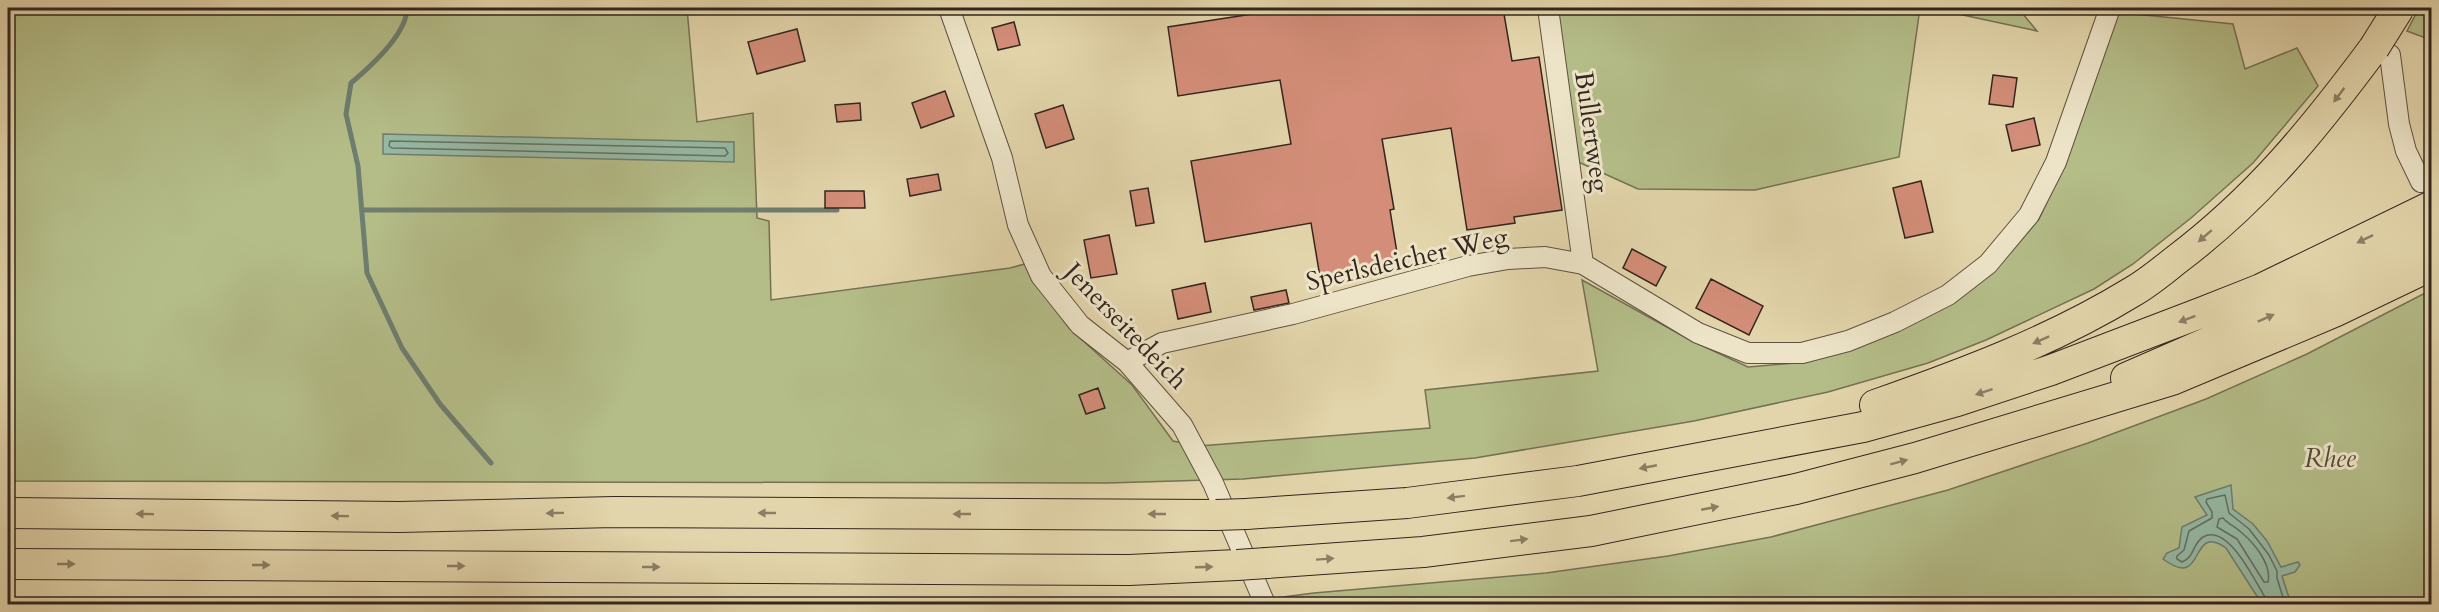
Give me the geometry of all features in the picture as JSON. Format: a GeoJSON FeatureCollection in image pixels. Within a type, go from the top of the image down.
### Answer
{"type":"FeatureCollection","features":[{"type":"Feature","properties":{"kind":"highway"},"geometry":{"type":"LineString","coordinates":[[1706,456],[1861,410],[1947,380],[2058,332],[2134,292],[2194,246],[2244,203],[2272,175],[2382,52],[2399,8]]}},
{"type":"Feature","properties":{"kind":"highway"},"geometry":{"type":"LineString","coordinates":[[8,564],[1117,570],[1267,564],[1423,552],[1591,531],[1796,489],[1915,458],[2172,380],[2334,312],[2427,224]]}},
{"type":"Feature","properties":{"kind":"highway"},"geometry":{"type":"LineString","coordinates":[[8,513],[399,517],[614,512],[1246,514],[1328,510],[1460,497],[1578,481],[1863,426],[1957,401],[2051,370],[2427,224]]}},
{"type":"Feature","properties":{"kind":"street","name":"Jenerseitedeich"},"geometry":{"type":"LineString","coordinates":[[949,8],[1002,158],[1018,225],[1041,276],[1080,325],[1127,362],[1182,425],[1213,483],[1265,604]]}},
{"type":"Feature","properties":{"kind":"street","name":"Bullertweg"},"geometry":{"type":"LineString","coordinates":[[1548,8],[1583,264]]}},
{"type":"Feature","properties":{"kind":"street","name":"Sperlsdeicher Weg"},"geometry":{"type":"LineString","coordinates":[[1127,362],[1162,343],[1293,314],[1468,266],[1508,259],[1545,257],[1583,264],[1698,333],[1748,353],[1802,353],[1848,341],[1895,322],[1948,295],[1988,264],[2029,215],[2056,162],[2110,8]]}},
{"type":"Feature","properties":{"kind":"street"},"geometry":{"type":"LineString","coordinates":[[2382,52],[2406,151],[2427,224]]}},
{"type":"Feature","properties":{"kind":"green space"},"geometry":{"type":"Polygon","coordinates":[[[8,8],[687,8],[697,122],[753,113],[757,218],[769,221],[771,300],[1010,268],[1025,264],[1028,272],[1069,328],[1132,385],[1173,441],[1199,446],[1430,428],[1425,390],[1598,371],[1582,280],[1692,341],[1748,367],[1806,362],[1849,348],[1992,273],[2039,219],[2066,162],[2115,12],[2233,24],[2245,69],[2297,48],[2318,86],[2253,163],[2191,218],[2133,264],[2094,289],[1986,340],[1928,363],[1828,392],[1694,421],[1475,458],[1243,479],[1107,483],[8,481],[8,8]]]}},
{"type":"Feature","properties":{"kind":"green space"},"geometry":{"type":"Polygon","coordinates":[[[1557,8],[1920,8],[1899,157],[1755,190],[1638,189],[1576,161],[1557,8]]]}},
{"type":"Feature","properties":{"kind":"green space"},"geometry":{"type":"Polygon","coordinates":[[[1930,8],[2018,8],[2037,31],[1930,8]]]}},
{"type":"Feature","properties":{"kind":"green space"},"geometry":{"type":"Polygon","coordinates":[[[2419,8],[2431,8],[2431,40],[2407,31],[2419,8]]]}},
{"type":"Feature","properties":{"kind":"green space","name":"Rhee"},"geometry":{"type":"Polygon","coordinates":[[[2431,290],[2431,604],[1268,603],[1277,602],[1276,598],[1314,593],[1546,573],[1668,556],[1771,537],[1948,490],[2088,443],[2206,399],[2307,354],[2431,290]]]}},
{"type":"Feature","properties":{"kind":"green space"},"geometry":{"type":"Polygon","coordinates":[[[531,602],[1253,602],[1254,604],[532,604],[531,602]]]}},
{"type":"Feature","properties":{"kind":"water"},"geometry":{"type":"Polygon","coordinates":[[[383,134],[734,142],[734,162],[383,154],[383,134]]]}},
{"type":"Feature","properties":{"kind":"water"},"geometry":{"type":"Polygon","coordinates":[[[2231,485],[2233,509],[2253,524],[2267,541],[2281,567],[2298,562],[2300,565],[2295,572],[2282,576],[2291,604],[2262,604],[2226,548],[2214,542],[2206,543],[2192,563],[2186,567],[2177,567],[2163,559],[2167,553],[2179,548],[2182,527],[2207,515],[2195,497],[2231,485]]]}},
{"type":"Feature","properties":{"kind":"building"},"geometry":{"type":"Polygon","coordinates":[[[1292,8],[1503,8],[1512,61],[1539,57],[1562,210],[1514,217],[1515,223],[1467,230],[1451,128],[1382,139],[1394,209],[1390,210],[1399,265],[1320,277],[1311,223],[1205,242],[1191,161],[1291,144],[1280,80],[1178,96],[1168,27],[1292,8]]]}},
{"type":"Feature","properties":{"kind":"building"},"geometry":{"type":"Polygon","coordinates":[[[1014,22],[1020,45],[998,50],[992,28],[1014,22]]]}},
{"type":"Feature","properties":{"kind":"building"},"geometry":{"type":"Polygon","coordinates":[[[797,29],[805,61],[757,74],[748,42],[797,29]]]}},
{"type":"Feature","properties":{"kind":"building"},"geometry":{"type":"Polygon","coordinates":[[[1993,75],[2017,78],[2013,107],[1989,104],[1993,75]]]}},
{"type":"Feature","properties":{"kind":"building"},"geometry":{"type":"Polygon","coordinates":[[[945,91],[954,116],[921,128],[912,103],[945,91]]]}},
{"type":"Feature","properties":{"kind":"building"},"geometry":{"type":"Polygon","coordinates":[[[860,103],[861,120],[837,122],[835,105],[860,103]]]}},
{"type":"Feature","properties":{"kind":"building"},"geometry":{"type":"Polygon","coordinates":[[[1063,105],[1074,139],[1046,148],[1035,114],[1063,105]]]}},
{"type":"Feature","properties":{"kind":"building"},"geometry":{"type":"Polygon","coordinates":[[[2034,118],[2040,145],[2012,151],[2006,125],[2034,118]]]}},
{"type":"Feature","properties":{"kind":"building"},"geometry":{"type":"Polygon","coordinates":[[[938,174],[941,190],[910,196],[907,179],[938,174]]]}},
{"type":"Feature","properties":{"kind":"building"},"geometry":{"type":"Polygon","coordinates":[[[1921,181],[1933,232],[1905,238],[1893,188],[1921,181]]]}},
{"type":"Feature","properties":{"kind":"building"},"geometry":{"type":"Polygon","coordinates":[[[1148,188],[1154,223],[1136,226],[1130,191],[1148,188]]]}},
{"type":"Feature","properties":{"kind":"building"},"geometry":{"type":"Polygon","coordinates":[[[825,191],[864,191],[865,208],[825,208],[825,191]]]}},
{"type":"Feature","properties":{"kind":"building"},"geometry":{"type":"Polygon","coordinates":[[[1109,235],[1117,274],[1091,278],[1084,240],[1109,235]]]}},
{"type":"Feature","properties":{"kind":"building"},"geometry":{"type":"Polygon","coordinates":[[[1632,249],[1666,267],[1656,286],[1623,268],[1632,249]]]}},
{"type":"Feature","properties":{"kind":"building"},"geometry":{"type":"Polygon","coordinates":[[[1711,279],[1763,306],[1749,335],[1696,308],[1711,279]]]}},
{"type":"Feature","properties":{"kind":"building"},"geometry":{"type":"Polygon","coordinates":[[[1205,283],[1211,312],[1178,319],[1172,290],[1205,283]]]}},
{"type":"Feature","properties":{"kind":"building"},"geometry":{"type":"Polygon","coordinates":[[[1286,290],[1289,303],[1254,310],[1251,297],[1286,290]]]}},
{"type":"Feature","properties":{"kind":"building"},"geometry":{"type":"Polygon","coordinates":[[[1098,388],[1105,408],[1086,414],[1079,395],[1098,388]]]}},
{"type":"Feature","properties":{"kind":"waterway"},"geometry":{"type":"LineString","coordinates":[[407,8],[401,28],[394,39],[377,59],[351,83],[346,114],[358,166],[367,273],[402,348],[440,404],[491,463]]}},
{"type":"Feature","properties":{"kind":"waterway"},"geometry":{"type":"LineString","coordinates":[[363,210],[837,210]]}}]}
